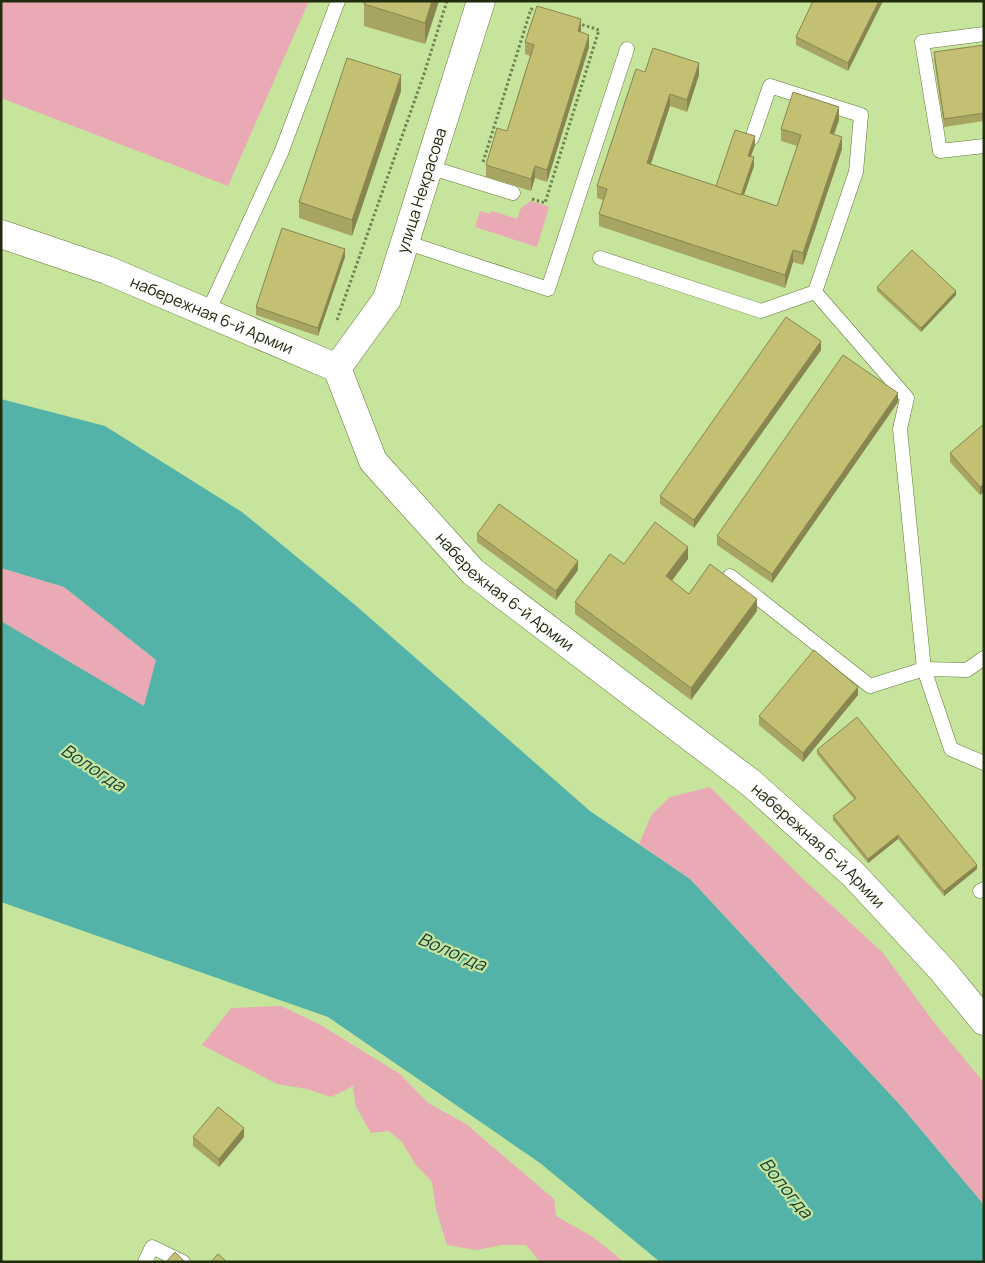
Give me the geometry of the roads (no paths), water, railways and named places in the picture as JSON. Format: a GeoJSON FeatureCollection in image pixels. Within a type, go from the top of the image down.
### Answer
{"type":"FeatureCollection","features":[{"type":"Feature","properties":{"kind":"street","name":"улица Некрасова"},"geometry":{"type":"LineString","coordinates":[[329,365],[386,298],[481,1]]}},
{"type":"Feature","properties":{"kind":"street","name":"набережная 6-й Армии"},"geometry":{"type":"LineString","coordinates":[[1,234],[107,270],[329,365],[373,461],[473,572],[751,783],[853,874],[943,972],[984,1021]]}},
{"type":"Feature","properties":{"kind":"lane"},"geometry":{"type":"LineString","coordinates":[[208,312],[281,153],[338,1]]}},
{"type":"Feature","properties":{"kind":"lane"},"geometry":{"type":"LineString","coordinates":[[984,34],[922,42],[940,151],[984,146]]}},
{"type":"Feature","properties":{"kind":"lane"},"geometry":{"type":"LineString","coordinates":[[405,242],[548,289],[627,49]]}},
{"type":"Feature","properties":{"kind":"lane"},"geometry":{"type":"LineString","coordinates":[[752,138],[770,86],[861,115],[856,172],[814,292]]}},
{"type":"Feature","properties":{"kind":"lane"},"geometry":{"type":"LineString","coordinates":[[428,167],[513,193]]}},
{"type":"Feature","properties":{"kind":"lane"},"geometry":{"type":"LineString","coordinates":[[600,258],[760,311],[814,292]]}},
{"type":"Feature","properties":{"kind":"lane"},"geometry":{"type":"LineString","coordinates":[[814,292],[906,398],[900,429],[924,669],[951,749],[984,763]]}},
{"type":"Feature","properties":{"kind":"lane"},"geometry":{"type":"LineString","coordinates":[[730,576],[870,686],[924,669],[968,670],[984,658]]}},
{"type":"Feature","properties":{"kind":"lane"},"geometry":{"type":"LineString","coordinates":[[145,1262],[152,1247],[183,1262]]}},
{"type":"Feature","properties":{"kind":"water","name":"Вологда"},"geometry":{"type":"Polygon","coordinates":[[[1,399],[105,426],[242,512],[354,604],[590,811],[690,879],[901,1106],[984,1205],[984,1262],[660,1262],[540,1163],[328,1017],[1,902],[1,621],[144,706],[156,660],[64,587],[1,568],[1,399]]]}}]}
